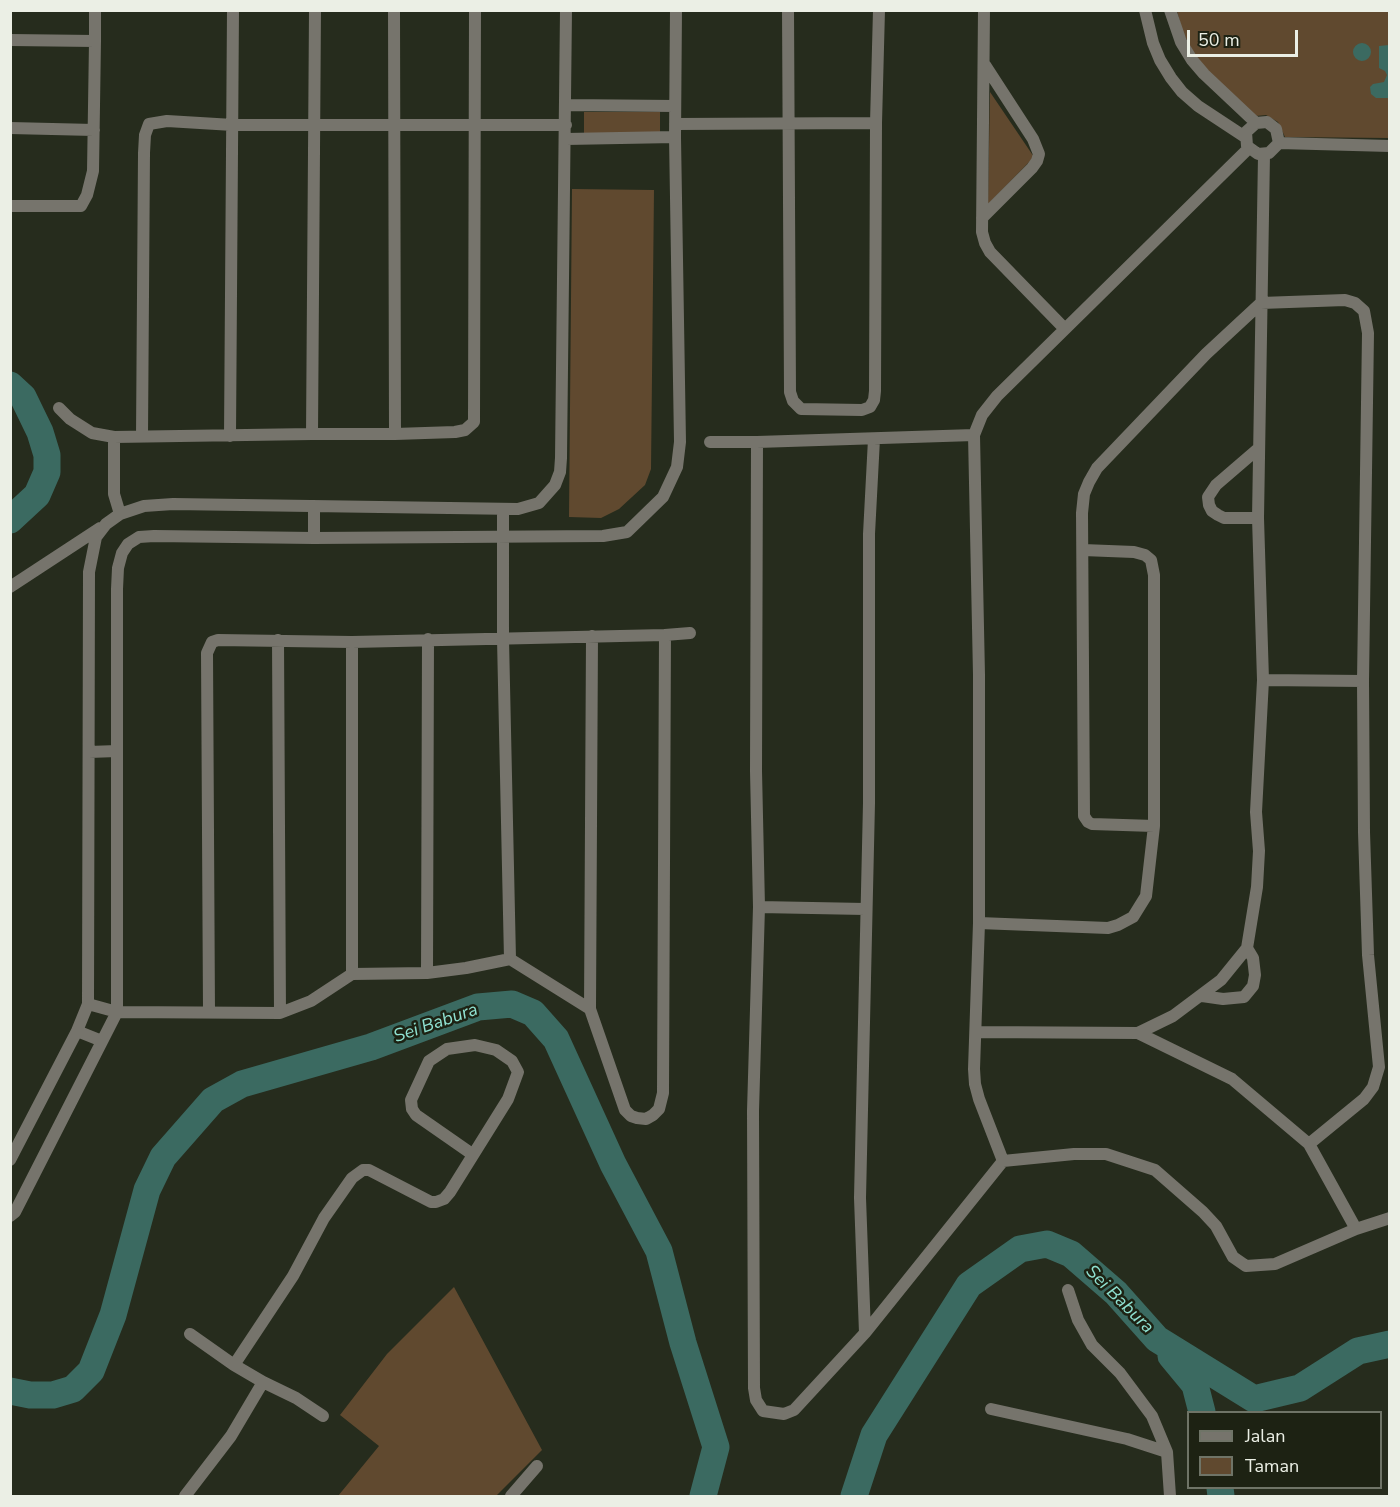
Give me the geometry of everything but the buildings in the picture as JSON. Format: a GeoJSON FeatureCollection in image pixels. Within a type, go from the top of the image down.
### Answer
{"type":"FeatureCollection","features":[{"type":"Feature","properties":{"kind":"street"},"geometry":{"type":"LineString","coordinates":[[10,206],[81,206],[87,195],[93,171],[95,10]]}},
{"type":"Feature","properties":{"kind":"street"},"geometry":{"type":"LineString","coordinates":[[230,436],[233,10]]}},
{"type":"Feature","properties":{"kind":"street"},"geometry":{"type":"LineString","coordinates":[[312,435],[315,10]]}},
{"type":"Feature","properties":{"kind":"street"},"geometry":{"type":"LineString","coordinates":[[394,10],[395,434]]}},
{"type":"Feature","properties":{"kind":"street"},"geometry":{"type":"LineString","coordinates":[[59,408],[92,433],[114,437],[395,434],[455,432],[471,426],[474,422],[475,10]]}},
{"type":"Feature","properties":{"kind":"street"},"geometry":{"type":"LineString","coordinates":[[10,587],[120,514],[144,506],[173,504],[503,509],[528,508],[539,503],[555,485],[560,472],[566,10]]}},
{"type":"Feature","properties":{"kind":"street"},"geometry":{"type":"LineString","coordinates":[[12,1213],[117,1012],[117,589],[118,568],[128,544],[139,537],[154,536],[314,538],[603,536],[627,532],[663,497],[678,467],[681,442],[675,137],[676,10]]}},
{"type":"Feature","properties":{"kind":"street"},"geometry":{"type":"LineString","coordinates":[[788,10],[790,392],[797,407],[807,410],[862,410],[870,407],[874,400],[879,10]]}},
{"type":"Feature","properties":{"kind":"street"},"geometry":{"type":"LineString","coordinates":[[984,10],[982,232],[990,252],[1064,328]]}},
{"type":"Feature","properties":{"kind":"street"},"geometry":{"type":"LineString","coordinates":[[1003,1161],[975,1084],[979,923],[979,675],[974,435],[982,415],[997,396],[1247,143],[1248,128],[1261,121],[1272,124],[1278,134],[1279,143],[1274,150],[1264,155],[1258,154],[1247,143],[1198,106],[1177,85],[1160,60],[1153,43],[1145,10]]}},
{"type":"Feature","properties":{"kind":"street"},"geometry":{"type":"LineString","coordinates":[[1170,10],[1181,42],[1192,60],[1218,89],[1256,123]]}},
{"type":"Feature","properties":{"kind":"street"},"geometry":{"type":"LineString","coordinates":[[10,40],[95,41]]}},
{"type":"Feature","properties":{"kind":"street"},"geometry":{"type":"LineString","coordinates":[[982,218],[1032,168],[1039,154],[1033,139],[985,65]]}},
{"type":"Feature","properties":{"kind":"street"},"geometry":{"type":"LineString","coordinates":[[566,105],[675,106]]}},
{"type":"Feature","properties":{"kind":"street"},"geometry":{"type":"LineString","coordinates":[[142,436],[145,135],[149,124],[157,122],[233,125],[566,126]]}},
{"type":"Feature","properties":{"kind":"street"},"geometry":{"type":"LineString","coordinates":[[675,124],[876,123]]}},
{"type":"Feature","properties":{"kind":"street"},"geometry":{"type":"LineString","coordinates":[[10,128],[94,130]]}},
{"type":"Feature","properties":{"kind":"street"},"geometry":{"type":"LineString","coordinates":[[566,139],[675,137]]}},
{"type":"Feature","properties":{"kind":"street"},"geometry":{"type":"LineString","coordinates":[[1279,143],[1389,146]]}},
{"type":"Feature","properties":{"kind":"street"},"geometry":{"type":"LineString","coordinates":[[1138,1033],[1173,1016],[1221,980],[1247,948],[1257,887],[1259,851],[1257,812],[1263,680],[1258,518],[1264,155]]}},
{"type":"Feature","properties":{"kind":"street"},"geometry":{"type":"LineString","coordinates":[[1154,826],[1092,824],[1084,816],[1082,513],[1084,494],[1097,468],[1206,354],[1261,303],[1345,300],[1355,303],[1364,312],[1368,333],[1364,832],[1368,955],[1379,1067],[1372,1087],[1364,1099],[1310,1144]]}},
{"type":"Feature","properties":{"kind":"street"},"geometry":{"type":"LineString","coordinates":[[471,426],[471,441]]}},
{"type":"Feature","properties":{"kind":"street"},"geometry":{"type":"LineString","coordinates":[[710,442],[974,435]]}},
{"type":"Feature","properties":{"kind":"street"},"geometry":{"type":"LineString","coordinates":[[114,437],[114,494],[120,514]]}},
{"type":"Feature","properties":{"kind":"street"},"geometry":{"type":"LineString","coordinates":[[865,1333],[860,1198],[869,803],[869,534],[874,439]]}},
{"type":"Feature","properties":{"kind":"street"},"geometry":{"type":"LineString","coordinates":[[758,442],[756,771],[759,907],[753,1157],[754,1388],[763,1411],[784,1414],[794,1410],[865,1333],[1003,1161],[1074,1154],[1106,1154],[1155,1170],[1203,1212],[1216,1226],[1233,1257],[1246,1266],[1275,1264],[1356,1229],[1389,1218]]}},
{"type":"Feature","properties":{"kind":"street"},"geometry":{"type":"LineString","coordinates":[[1258,518],[1224,518],[1212,511],[1208,497],[1216,485],[1259,448]]}},
{"type":"Feature","properties":{"kind":"street"},"geometry":{"type":"LineString","coordinates":[[314,506],[314,538]]}},
{"type":"Feature","properties":{"kind":"street"},"geometry":{"type":"LineString","coordinates":[[503,509],[503,639],[510,959]]}},
{"type":"Feature","properties":{"kind":"street"},"geometry":{"type":"LineString","coordinates":[[10,1160],[88,1004],[89,572],[96,537],[106,524]]}},
{"type":"Feature","properties":{"kind":"street"},"geometry":{"type":"LineString","coordinates":[[979,923],[1108,928],[1127,921],[1139,910],[1146,896],[1154,826],[1154,575],[1151,560],[1145,555],[1134,552],[1083,550]]}},
{"type":"Feature","properties":{"kind":"street"},"geometry":{"type":"LineString","coordinates":[[209,1012],[207,653],[212,642],[218,639],[352,642],[690,633]]}},
{"type":"Feature","properties":{"kind":"street"},"geometry":{"type":"LineString","coordinates":[[592,636],[590,1009],[625,1110],[631,1116],[646,1119],[659,1109],[663,1093],[664,635]]}},
{"type":"Feature","properties":{"kind":"street"},"geometry":{"type":"LineString","coordinates":[[427,973],[428,639]]}},
{"type":"Feature","properties":{"kind":"street"},"geometry":{"type":"LineString","coordinates":[[278,640],[279,1013]]}},
{"type":"Feature","properties":{"kind":"street"},"geometry":{"type":"LineString","coordinates":[[352,642],[352,974]]}},
{"type":"Feature","properties":{"kind":"street"},"geometry":{"type":"LineString","coordinates":[[1263,680],[1364,681]]}},
{"type":"Feature","properties":{"kind":"street"},"geometry":{"type":"LineString","coordinates":[[89,752],[117,751]]}},
{"type":"Feature","properties":{"kind":"street"},"geometry":{"type":"LineString","coordinates":[[759,907],[865,909]]}},
{"type":"Feature","properties":{"kind":"street"},"geometry":{"type":"LineString","coordinates":[[1202,996],[1223,999],[1244,997],[1253,986],[1255,975],[1253,958],[1247,948]]}},
{"type":"Feature","properties":{"kind":"street"},"geometry":{"type":"LineString","coordinates":[[88,1004],[117,1012],[279,1013],[311,1001],[352,974],[427,973],[510,959],[590,1009]]}},
{"type":"Feature","properties":{"kind":"street"},"geometry":{"type":"LineString","coordinates":[[77,1030],[102,1041]]}},
{"type":"Feature","properties":{"kind":"street"},"geometry":{"type":"LineString","coordinates":[[976,1032],[1138,1033],[1232,1079],[1310,1144],[1356,1229]]}},
{"type":"Feature","properties":{"kind":"street"},"geometry":{"type":"LineString","coordinates":[[234,1365],[293,1276],[324,1218],[352,1178],[363,1170],[369,1170],[421,1197],[436,1202],[444,1199],[450,1192],[508,1099],[518,1072],[512,1060],[496,1050],[475,1045],[447,1049],[429,1061],[411,1100],[412,1109],[416,1115],[472,1154]]}},
{"type":"Feature","properties":{"kind":"street"},"geometry":{"type":"LineString","coordinates":[[1068,1290],[1078,1320],[1092,1345],[1120,1373],[1152,1416],[1167,1452],[1170,1497]]}},
{"type":"Feature","properties":{"kind":"street"},"geometry":{"type":"LineString","coordinates":[[190,1334],[234,1365],[296,1398],[323,1416]]}},
{"type":"Feature","properties":{"kind":"street"},"geometry":{"type":"LineString","coordinates":[[184,1497],[231,1436],[263,1382]]}},
{"type":"Feature","properties":{"kind":"street"},"geometry":{"type":"LineString","coordinates":[[991,1409],[1127,1439],[1167,1452]]}},
{"type":"Feature","properties":{"kind":"street"},"geometry":{"type":"LineString","coordinates":[[511,1497],[537,1466]]}},
{"type":"Feature","properties":{"kind":"green space"},"geometry":{"type":"Polygon","coordinates":[[[1177,11],[1389,11],[1389,138],[1285,137],[1278,122],[1266,115],[1256,116],[1213,77],[1196,57],[1183,33],[1177,11]]]}},
{"type":"Feature","properties":{"kind":"green space"},"geometry":{"type":"Polygon","coordinates":[[[990,92],[1034,157],[988,204],[990,92]]]}},
{"type":"Feature","properties":{"kind":"green space"},"geometry":{"type":"Polygon","coordinates":[[[584,112],[660,112],[660,134],[584,135],[584,112]]]}},
{"type":"Feature","properties":{"kind":"green space"},"geometry":{"type":"Polygon","coordinates":[[[572,189],[654,190],[651,469],[645,485],[619,509],[601,518],[569,517],[572,189]]]}},
{"type":"Feature","properties":{"kind":"green space"},"geometry":{"type":"Polygon","coordinates":[[[454,1287],[542,1450],[496,1496],[338,1496],[379,1446],[340,1415],[387,1354],[454,1287]]]}},
{"type":"Feature","properties":{"kind":"water"},"geometry":{"type":"Polygon","coordinates":[[[1358,43],[1366,43],[1371,48],[1369,59],[1358,61],[1353,56],[1353,48],[1358,43]]]}},
{"type":"Feature","properties":{"kind":"water"},"geometry":{"type":"Polygon","coordinates":[[[1389,45],[1389,98],[1376,98],[1371,94],[1370,87],[1373,84],[1384,82],[1387,75],[1379,68],[1379,46],[1389,45]]]}},
{"type":"Feature","properties":{"kind":"waterway","name":"Sei Babura"},"geometry":{"type":"LineString","coordinates":[[10,385],[23,397],[40,432],[47,455],[47,472],[37,495],[10,520]]}},
{"type":"Feature","properties":{"kind":"waterway","name":"Sei Babura"},"geometry":{"type":"LineString","coordinates":[[10,1391],[30,1395],[53,1395],[73,1389],[91,1371],[113,1315],[147,1190],[163,1157],[213,1100],[242,1084],[371,1047],[478,1007],[512,1004],[533,1013],[556,1039],[613,1164],[659,1251],[683,1343],[716,1447],[703,1496]]}},
{"type":"Feature","properties":{"kind":"waterway","name":"Sei Babura"},"geometry":{"type":"LineString","coordinates":[[854,1496],[874,1435],[969,1285],[1020,1249],[1047,1244],[1071,1254],[1116,1293],[1157,1339],[1254,1399],[1300,1388],[1358,1351],[1390,1344]]}},
{"type":"Feature","properties":{"kind":"waterway"},"geometry":{"type":"LineString","coordinates":[[1171,1356],[1195,1385],[1202,1411]]}},
{"type":"Feature","properties":{"kind":"waterway"},"geometry":{"type":"LineString","coordinates":[[1220,1489],[1221,1496]]}}]}
